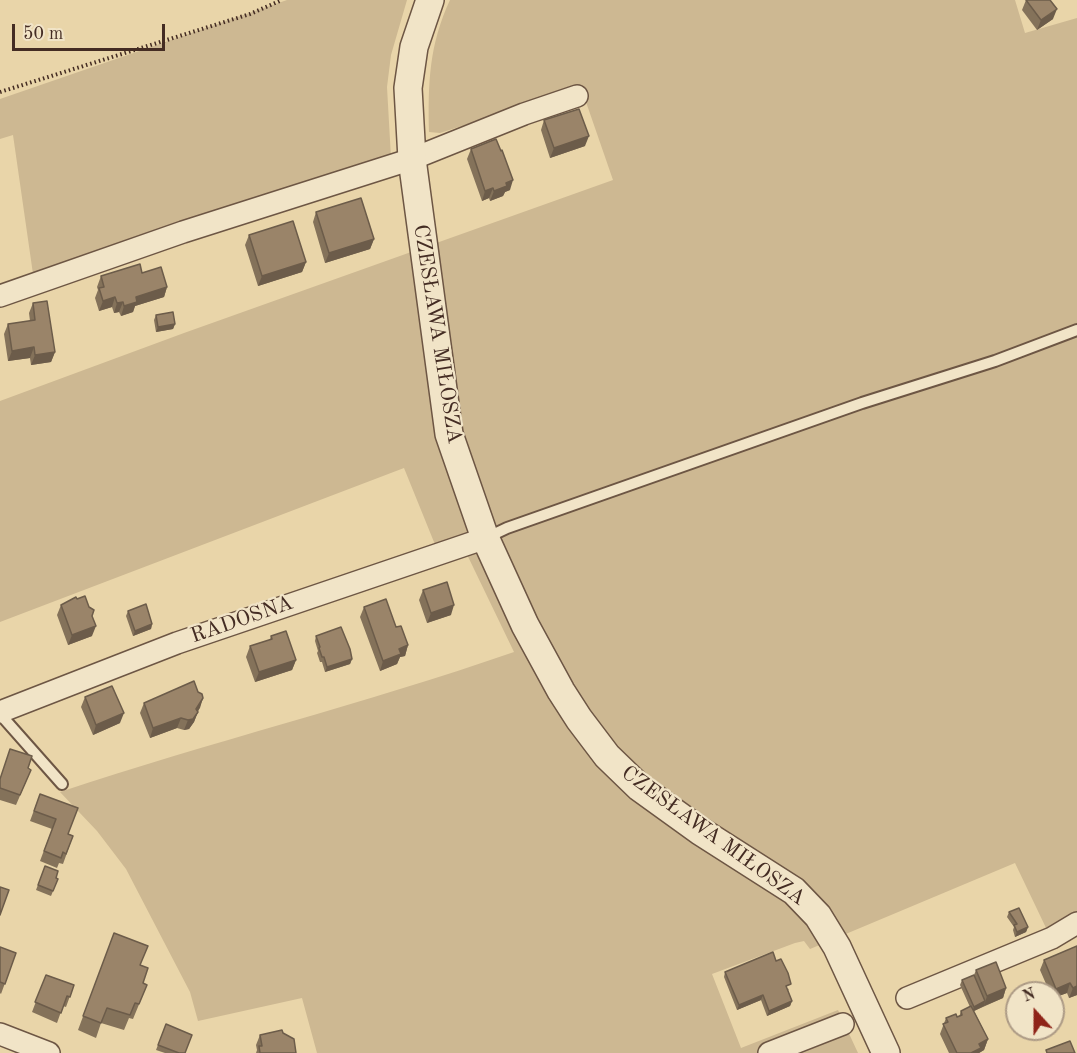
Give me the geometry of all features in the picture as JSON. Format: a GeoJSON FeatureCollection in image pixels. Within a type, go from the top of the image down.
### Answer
{"type":"FeatureCollection","features":[{"type":"Feature","properties":{"kind":"street","name":"CZESŁAWA MIŁOSZA"},"geometry":{"type":"LineString","coordinates":[[430,0],[414,47],[410,78],[411,159],[449,434],[486,538],[525,625],[561,691],[607,756],[639,787],[700,831],[794,891],[818,916],[837,947],[886,1053]]}},
{"type":"Feature","properties":{"kind":"street"},"geometry":{"type":"LineString","coordinates":[[0,296],[183,232],[411,159],[524,114],[577,96]]}},
{"type":"Feature","properties":{"kind":"street","name":"RADOSNA"},"geometry":{"type":"LineString","coordinates":[[0,713],[177,643],[486,538]]}},
{"type":"Feature","properties":{"kind":"street"},"geometry":{"type":"LineString","coordinates":[[907,998],[1052,938],[1077,923]]}},
{"type":"Feature","properties":{"kind":"street"},"geometry":{"type":"LineString","coordinates":[[769,1053],[843,1024]]}},
{"type":"Feature","properties":{"kind":"street"},"geometry":{"type":"LineString","coordinates":[[0,1034],[49,1053]]}},
{"type":"Feature","properties":{"kind":"lane"},"geometry":{"type":"LineString","coordinates":[[486,538],[507,528],[862,403],[995,361],[1077,330]]}},
{"type":"Feature","properties":{"kind":"lane"},"geometry":{"type":"LineString","coordinates":[[0,713],[62,784]]}},
{"type":"Feature","properties":{"kind":"path"},"geometry":{"type":"LineString","coordinates":[[0,92],[250,14],[282,0]]}},
{"type":"Feature","properties":{"kind":"shaded area"},"geometry":{"type":"Polygon","coordinates":[[[287,0],[407,0],[391,55],[387,87],[391,158],[33,274],[13,135],[0,139],[0,99],[287,0]]]}},
{"type":"Feature","properties":{"kind":"shaded area"},"geometry":{"type":"Polygon","coordinates":[[[450,0],[1015,0],[1025,33],[1077,18],[1077,914],[1047,930],[1015,863],[810,949],[804,941],[795,943],[712,974],[741,1048],[838,1010],[858,1053],[317,1053],[302,998],[198,1021],[190,992],[126,869],[97,831],[60,792],[401,689],[514,652],[460,540],[436,547],[404,468],[0,622],[0,401],[613,180],[583,87],[440,133],[429,132],[431,64],[438,33],[450,0]]]}},
{"type":"Feature","properties":{"kind":"building"},"geometry":{"type":"Polygon","coordinates":[[[1026,0],[1050,0],[1057,9],[1041,20],[1026,0]]]}},
{"type":"Feature","properties":{"kind":"building"},"geometry":{"type":"Polygon","coordinates":[[[579,109],[589,136],[554,148],[544,120],[579,109]]]}},
{"type":"Feature","properties":{"kind":"building"},"geometry":{"type":"Polygon","coordinates":[[[496,139],[513,180],[506,183],[507,186],[494,191],[493,188],[485,191],[471,149],[496,139]]]}},
{"type":"Feature","properties":{"kind":"building"},"geometry":{"type":"Polygon","coordinates":[[[361,198],[374,239],[329,253],[316,212],[361,198]]]}},
{"type":"Feature","properties":{"kind":"building"},"geometry":{"type":"Polygon","coordinates":[[[293,221],[306,262],[262,276],[249,235],[293,221]]]}},
{"type":"Feature","properties":{"kind":"building"},"geometry":{"type":"Polygon","coordinates":[[[140,264],[142,273],[161,267],[167,287],[136,297],[137,302],[124,306],[123,302],[117,303],[115,297],[103,301],[99,288],[104,287],[101,276],[140,264]]]}},
{"type":"Feature","properties":{"kind":"building"},"geometry":{"type":"Polygon","coordinates":[[[47,301],[55,352],[35,355],[34,347],[12,351],[8,324],[35,320],[33,303],[47,301]]]}},
{"type":"Feature","properties":{"kind":"building"},"geometry":{"type":"Polygon","coordinates":[[[173,312],[175,324],[158,327],[156,315],[173,312]]]}},
{"type":"Feature","properties":{"kind":"building"},"geometry":{"type":"Polygon","coordinates":[[[447,582],[454,605],[431,613],[423,590],[447,582]]]}},
{"type":"Feature","properties":{"kind":"building"},"geometry":{"type":"Polygon","coordinates":[[[85,596],[89,607],[94,610],[92,616],[96,626],[72,635],[61,605],[76,597],[77,599],[85,596]]]}},
{"type":"Feature","properties":{"kind":"building"},"geometry":{"type":"Polygon","coordinates":[[[386,599],[396,627],[401,626],[408,645],[399,649],[401,654],[383,661],[364,607],[386,599]]]}},
{"type":"Feature","properties":{"kind":"building"},"geometry":{"type":"Polygon","coordinates":[[[146,604],[152,624],[135,631],[128,611],[146,604]]]}},
{"type":"Feature","properties":{"kind":"building"},"geometry":{"type":"Polygon","coordinates":[[[341,627],[352,659],[327,667],[316,636],[341,627]]]}},
{"type":"Feature","properties":{"kind":"building"},"geometry":{"type":"Polygon","coordinates":[[[286,631],[296,660],[259,672],[250,646],[272,639],[271,636],[286,631]]]}},
{"type":"Feature","properties":{"kind":"building"},"geometry":{"type":"Polygon","coordinates":[[[194,681],[203,698],[193,719],[181,718],[153,728],[144,703],[194,681]]]}},
{"type":"Feature","properties":{"kind":"building"},"geometry":{"type":"Polygon","coordinates":[[[112,686],[124,713],[96,725],[85,697],[112,686]]]}},
{"type":"Feature","properties":{"kind":"building"},"geometry":{"type":"Polygon","coordinates":[[[10,749],[32,756],[28,768],[31,770],[20,795],[0,788],[0,779],[10,749]]]}},
{"type":"Feature","properties":{"kind":"building"},"geometry":{"type":"Polygon","coordinates":[[[40,794],[78,808],[68,834],[73,836],[66,854],[63,852],[61,858],[44,851],[56,819],[34,811],[40,794]]]}},
{"type":"Feature","properties":{"kind":"building"},"geometry":{"type":"Polygon","coordinates":[[[45,866],[58,871],[56,878],[58,879],[53,891],[38,885],[45,866]]]}},
{"type":"Feature","properties":{"kind":"building"},"geometry":{"type":"Polygon","coordinates":[[[0,887],[9,890],[0,915],[0,887]]]}},
{"type":"Feature","properties":{"kind":"building"},"geometry":{"type":"Polygon","coordinates":[[[1019,908],[1028,927],[1017,932],[1014,925],[1017,924],[1009,912],[1019,908]]]}},
{"type":"Feature","properties":{"kind":"building"},"geometry":{"type":"Polygon","coordinates":[[[114,933],[148,946],[140,965],[148,968],[143,983],[147,985],[139,1004],[135,1003],[130,1015],[107,1008],[101,1023],[83,1016],[114,933]]]}},
{"type":"Feature","properties":{"kind":"building"},"geometry":{"type":"Polygon","coordinates":[[[1077,946],[1077,986],[1073,988],[1070,983],[1065,985],[1065,981],[1053,981],[1044,960],[1077,946]]]}},
{"type":"Feature","properties":{"kind":"building"},"geometry":{"type":"Polygon","coordinates":[[[0,947],[16,953],[5,984],[0,982],[0,947]]]}},
{"type":"Feature","properties":{"kind":"building"},"geometry":{"type":"Polygon","coordinates":[[[773,952],[776,961],[781,959],[788,973],[791,984],[786,986],[792,1001],[769,1011],[763,995],[739,1005],[725,972],[773,952]]]}},
{"type":"Feature","properties":{"kind":"building"},"geometry":{"type":"Polygon","coordinates":[[[996,962],[1005,988],[987,996],[976,970],[996,962]]]}},
{"type":"Feature","properties":{"kind":"building"},"geometry":{"type":"Polygon","coordinates":[[[46,975],[74,985],[61,1013],[35,1002],[46,975]]]}},
{"type":"Feature","properties":{"kind":"building"},"geometry":{"type":"Polygon","coordinates":[[[974,975],[985,1001],[974,1007],[962,980],[974,975]]]}},
{"type":"Feature","properties":{"kind":"building"},"geometry":{"type":"Polygon","coordinates":[[[971,1006],[988,1039],[979,1044],[981,1048],[971,1053],[957,1053],[943,1024],[948,1022],[946,1018],[956,1014],[957,1017],[962,1015],[961,1011],[971,1006]]]}},
{"type":"Feature","properties":{"kind":"building"},"geometry":{"type":"Polygon","coordinates":[[[166,1024],[192,1035],[185,1053],[158,1045],[166,1024]]]}},
{"type":"Feature","properties":{"kind":"building"},"geometry":{"type":"Polygon","coordinates":[[[282,1030],[294,1039],[296,1053],[260,1053],[259,1046],[262,1046],[260,1035],[282,1030]]]}},
{"type":"Feature","properties":{"kind":"building"},"geometry":{"type":"Polygon","coordinates":[[[1070,1041],[1075,1053],[1047,1053],[1046,1050],[1070,1041]]]}}]}
